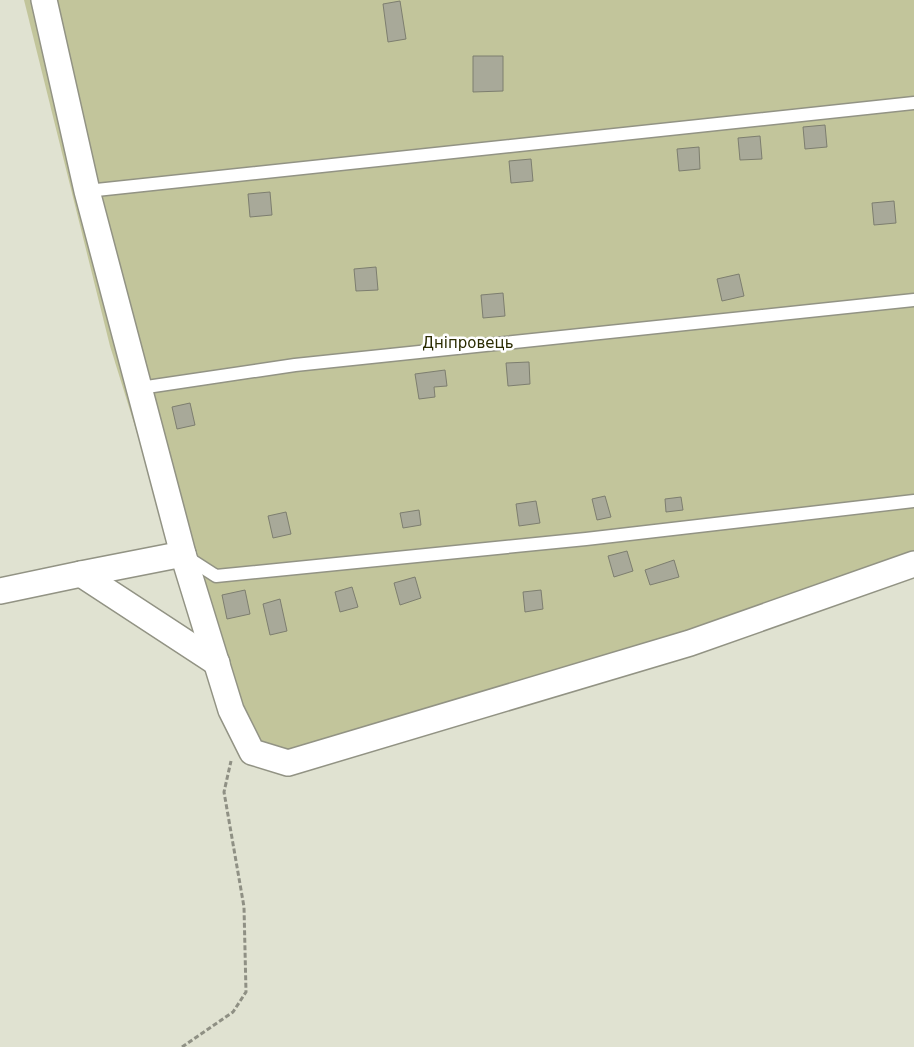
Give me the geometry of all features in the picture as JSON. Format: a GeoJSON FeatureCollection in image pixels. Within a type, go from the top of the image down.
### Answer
{"type":"FeatureCollection","features":[{"type":"Feature","properties":{"kind":"street"},"geometry":{"type":"LineString","coordinates":[[44,0],[87,191],[183,554],[231,710],[252,752],[288,763],[690,643],[914,564]]}},
{"type":"Feature","properties":{"kind":"street"},"geometry":{"type":"LineString","coordinates":[[0,591],[183,554]]}},
{"type":"Feature","properties":{"kind":"street"},"geometry":{"type":"LineString","coordinates":[[80,574],[217,663]]}},
{"type":"Feature","properties":{"kind":"lane"},"geometry":{"type":"LineString","coordinates":[[87,191],[914,103]]}},
{"type":"Feature","properties":{"kind":"lane"},"geometry":{"type":"LineString","coordinates":[[140,388],[305,364],[914,300]]}},
{"type":"Feature","properties":{"kind":"lane"},"geometry":{"type":"LineString","coordinates":[[183,554],[216,576],[586,539],[914,500]]}},
{"type":"Feature","properties":{"kind":"path"},"geometry":{"type":"LineString","coordinates":[[182,1047],[233,1012],[246,992],[244,907],[224,792],[232,758],[252,752]]}},
{"type":"Feature","properties":{"kind":"green space","name":"Дніпровець"},"geometry":{"type":"Polygon","coordinates":[[[24,0],[914,0],[914,554],[665,642],[273,757],[228,726],[110,346],[24,0]]]}},
{"type":"Feature","properties":{"kind":"building"},"geometry":{"type":"Polygon","coordinates":[[[400,1],[406,39],[388,42],[383,4],[400,1]]]}},
{"type":"Feature","properties":{"kind":"building"},"geometry":{"type":"Polygon","coordinates":[[[473,56],[503,56],[503,91],[473,92],[473,56]]]}},
{"type":"Feature","properties":{"kind":"building"},"geometry":{"type":"Polygon","coordinates":[[[825,125],[827,147],[805,149],[803,127],[825,125]]]}},
{"type":"Feature","properties":{"kind":"building"},"geometry":{"type":"Polygon","coordinates":[[[760,136],[762,159],[740,160],[738,138],[760,136]]]}},
{"type":"Feature","properties":{"kind":"building"},"geometry":{"type":"Polygon","coordinates":[[[699,147],[700,169],[679,171],[677,149],[699,147]]]}},
{"type":"Feature","properties":{"kind":"building"},"geometry":{"type":"Polygon","coordinates":[[[531,159],[533,181],[511,183],[509,161],[531,159]]]}},
{"type":"Feature","properties":{"kind":"building"},"geometry":{"type":"Polygon","coordinates":[[[270,192],[272,215],[250,217],[248,194],[270,192]]]}},
{"type":"Feature","properties":{"kind":"building"},"geometry":{"type":"Polygon","coordinates":[[[894,201],[896,223],[874,225],[872,203],[894,201]]]}},
{"type":"Feature","properties":{"kind":"building"},"geometry":{"type":"Polygon","coordinates":[[[376,267],[378,290],[356,291],[354,269],[376,267]]]}},
{"type":"Feature","properties":{"kind":"building"},"geometry":{"type":"Polygon","coordinates":[[[739,274],[744,296],[722,301],[717,279],[739,274]]]}},
{"type":"Feature","properties":{"kind":"building"},"geometry":{"type":"Polygon","coordinates":[[[503,293],[505,316],[483,318],[481,295],[503,293]]]}},
{"type":"Feature","properties":{"kind":"building"},"geometry":{"type":"Polygon","coordinates":[[[529,362],[530,384],[508,386],[506,363],[529,362]]]}},
{"type":"Feature","properties":{"kind":"building"},"geometry":{"type":"Polygon","coordinates":[[[445,370],[447,386],[434,387],[435,397],[419,399],[415,374],[445,370]]]}},
{"type":"Feature","properties":{"kind":"building"},"geometry":{"type":"Polygon","coordinates":[[[190,403],[195,425],[177,429],[172,407],[190,403]]]}},
{"type":"Feature","properties":{"kind":"building"},"geometry":{"type":"Polygon","coordinates":[[[605,496],[611,517],[597,520],[592,499],[605,496]]]}},
{"type":"Feature","properties":{"kind":"building"},"geometry":{"type":"Polygon","coordinates":[[[681,497],[683,510],[666,512],[665,499],[681,497]]]}},
{"type":"Feature","properties":{"kind":"building"},"geometry":{"type":"Polygon","coordinates":[[[536,501],[540,523],[519,526],[516,504],[536,501]]]}},
{"type":"Feature","properties":{"kind":"building"},"geometry":{"type":"Polygon","coordinates":[[[419,510],[421,525],[403,528],[400,513],[419,510]]]}},
{"type":"Feature","properties":{"kind":"building"},"geometry":{"type":"Polygon","coordinates":[[[286,512],[291,534],[273,538],[268,516],[286,512]]]}},
{"type":"Feature","properties":{"kind":"building"},"geometry":{"type":"Polygon","coordinates":[[[627,551],[633,571],[614,577],[608,556],[627,551]]]}},
{"type":"Feature","properties":{"kind":"building"},"geometry":{"type":"Polygon","coordinates":[[[674,560],[679,577],[650,585],[645,570],[674,560]]]}},
{"type":"Feature","properties":{"kind":"building"},"geometry":{"type":"Polygon","coordinates":[[[415,577],[421,598],[400,605],[394,583],[415,577]]]}},
{"type":"Feature","properties":{"kind":"building"},"geometry":{"type":"Polygon","coordinates":[[[352,587],[358,607],[340,612],[335,592],[352,587]]]}},
{"type":"Feature","properties":{"kind":"building"},"geometry":{"type":"Polygon","coordinates":[[[245,590],[250,614],[227,619],[222,595],[245,590]]]}},
{"type":"Feature","properties":{"kind":"building"},"geometry":{"type":"Polygon","coordinates":[[[541,590],[543,609],[525,612],[523,592],[541,590]]]}},
{"type":"Feature","properties":{"kind":"building"},"geometry":{"type":"Polygon","coordinates":[[[280,599],[287,631],[270,635],[263,604],[280,599]]]}}]}
